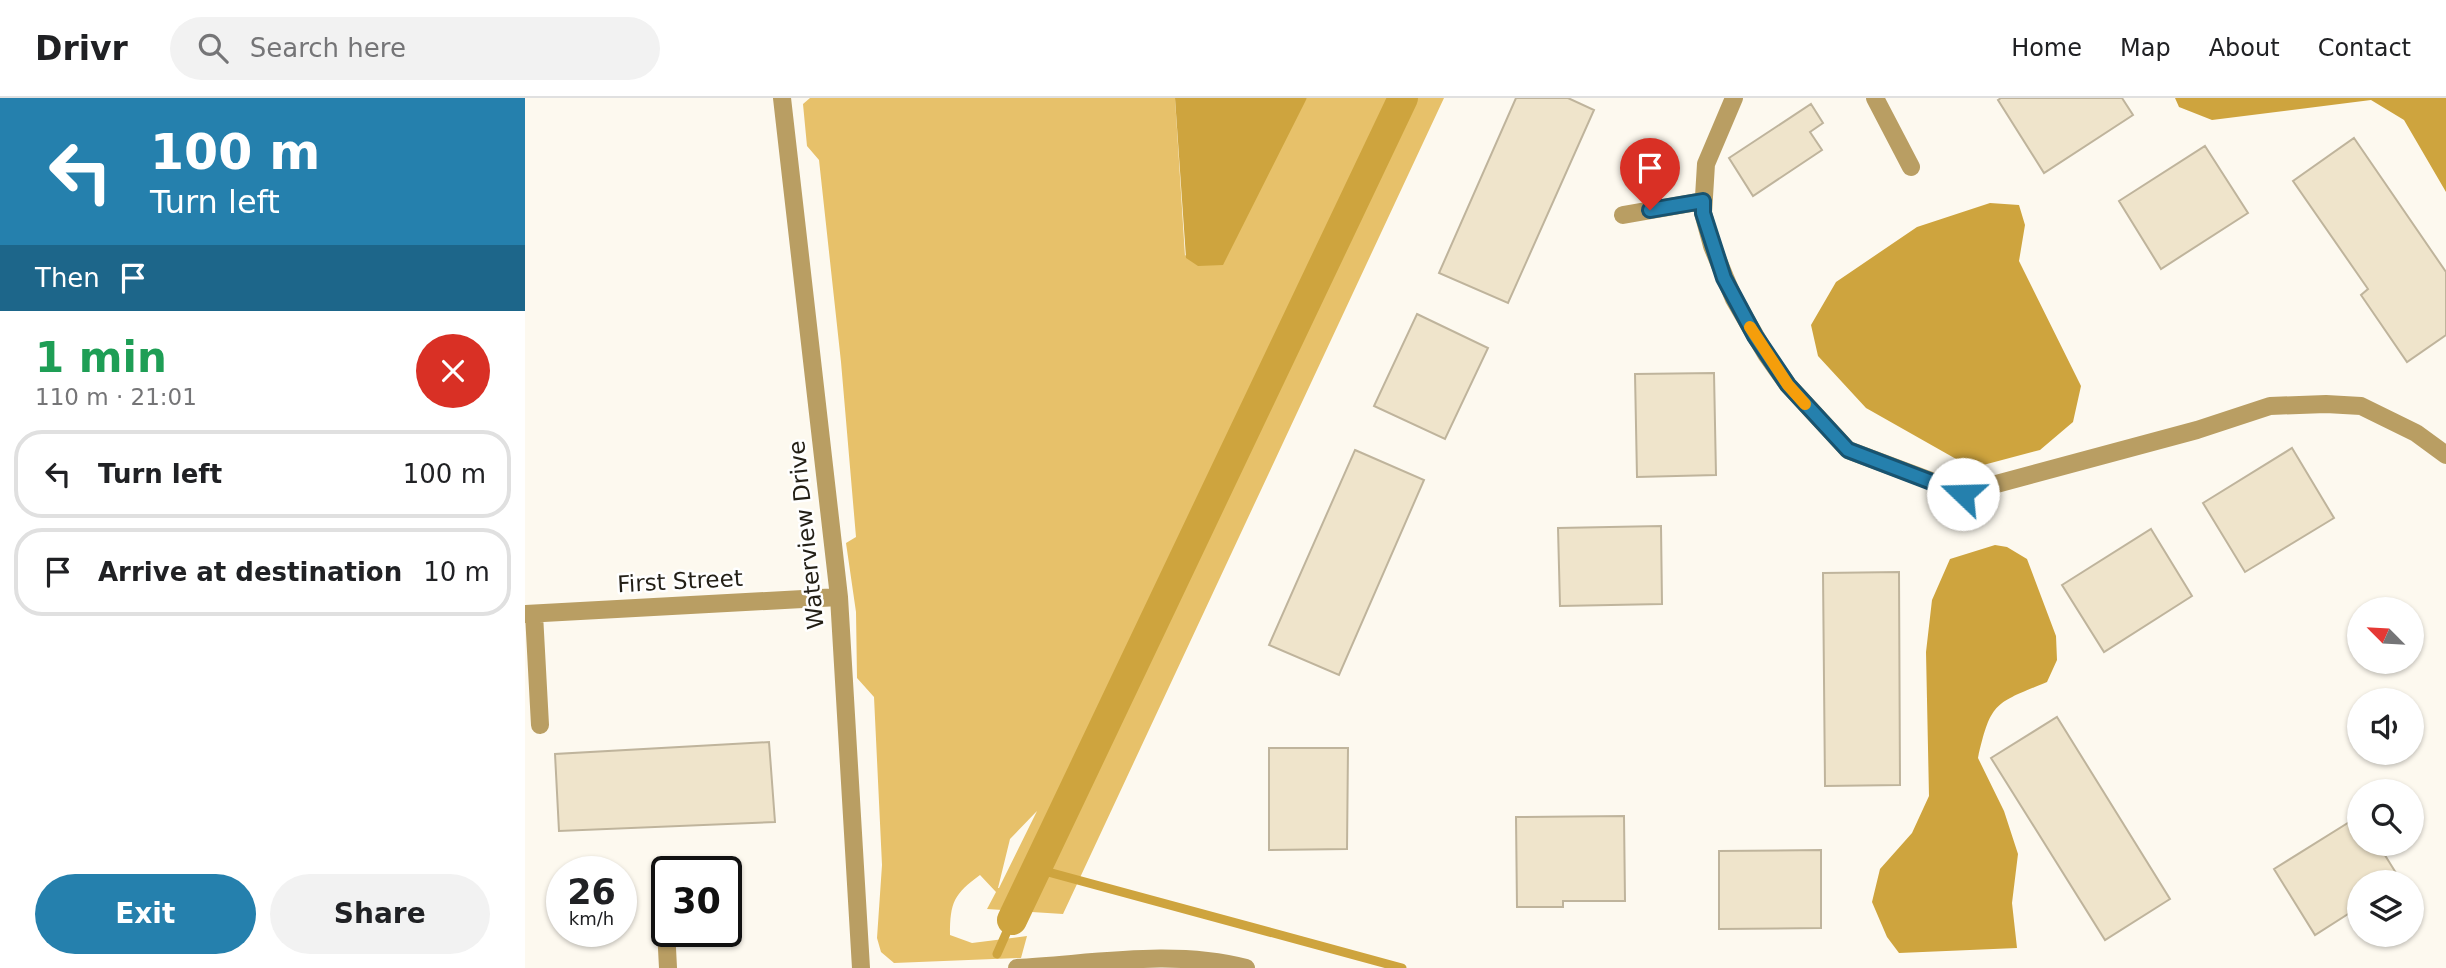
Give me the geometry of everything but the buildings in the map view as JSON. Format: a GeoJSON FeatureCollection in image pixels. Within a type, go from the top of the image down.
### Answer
{"type":"FeatureCollection","features":[{"type":"Feature","properties":{"kind":"street","name":"Waterview Drive"},"geometry":{"type":"LineString","coordinates":[[782,98],[839,597],[861,968]]}},
{"type":"Feature","properties":{"kind":"street"},"geometry":{"type":"LineString","coordinates":[[1734,98],[1706,164],[1703,201],[1703,213],[1724,278],[1755,336],[1788,385],[1848,450],[1963,494],[2197,430],[2270,406],[2361,406],[2416,433],[2446,455]]}},
{"type":"Feature","properties":{"kind":"street"},"geometry":{"type":"LineString","coordinates":[[1875,98],[1910,167]]}},
{"type":"Feature","properties":{"kind":"street"},"geometry":{"type":"LineString","coordinates":[[1623,215],[1703,201]]}},
{"type":"Feature","properties":{"kind":"street","name":"First Street"},"geometry":{"type":"LineString","coordinates":[[529,614],[839,597]]}},
{"type":"Feature","properties":{"kind":"street"},"geometry":{"type":"LineString","coordinates":[[529,614],[540,725]]}},
{"type":"Feature","properties":{"kind":"street"},"geometry":{"type":"LineString","coordinates":[[667,947],[668,968]]}},
{"type":"Feature","properties":{"kind":"street"},"geometry":{"type":"LineString","coordinates":[[1017,968],[1176,959],[1222,962],[1245,968]]}},
{"type":"Feature","properties":{"kind":"shaded area"},"geometry":{"type":"Polygon","coordinates":[[[810,98],[1175,98],[1185,256],[1307,98],[1444,98],[1063,914],[987,909],[996,892],[980,875],[964,888],[955,900],[950,935],[972,943],[1027,936],[1021,958],[894,963],[881,952],[877,938],[882,865],[874,697],[857,678],[856,612],[846,543],[856,537],[841,362],[819,160],[807,146],[803,104],[810,98]],[[1037,811],[1010,839],[999,888],[1037,811]]]}},
{"type":"Feature","properties":{"kind":"shaded area"},"geometry":{"type":"Polygon","coordinates":[[[1175,98],[1307,98],[1223,265],[1198,266],[1186,258],[1175,98]]]}},
{"type":"Feature","properties":{"kind":"shaded area"},"geometry":{"type":"Polygon","coordinates":[[[2175,98],[2446,98],[2446,192],[2404,120],[2371,100],[2212,120],[2179,107],[2175,98]]]}},
{"type":"Feature","properties":{"kind":"shaded area"},"geometry":{"type":"Polygon","coordinates":[[[1990,203],[2019,205],[2025,225],[2019,261],[2081,386],[2073,422],[2040,450],[1972,468],[1866,408],[1818,356],[1811,325],[1836,282],[1917,227],[1990,203]]]}},
{"type":"Feature","properties":{"kind":"shaded area"},"geometry":{"type":"Polygon","coordinates":[[[1995,545],[2007,547],[2027,559],[2056,636],[2057,660],[2047,682],[2016,695],[1997,707],[1987,726],[1978,758],[2004,811],[2018,854],[2012,903],[2017,948],[1899,953],[1887,937],[1872,902],[1880,869],[1912,833],[1929,796],[1926,652],[1932,600],[1950,559],[1995,545]]]}},
{"type":"Feature","properties":{"kind":"waterway"},"geometry":{"type":"LineString","coordinates":[[1012,920],[1403,98]]}},
{"type":"Feature","properties":{"kind":"waterway"},"geometry":{"type":"LineString","coordinates":[[1037,869],[1402,968]]}},
{"type":"Feature","properties":{"kind":"waterway"},"geometry":{"type":"LineString","coordinates":[[997,954],[1012,920]]}},
{"type":"Feature","properties":{"kind":"slow traffic"},"geometry":{"type":"LineString","coordinates":[[1750,327],[1788,385],[1805,404]]}},
{"type":"Feature","properties":{"kind":"route"},"geometry":{"type":"LineString","coordinates":[[1650,210],[1703,201],[1703,213],[1712,246],[1724,278],[1755,336],[1788,385],[1848,450],[1963,494]]}}]}
